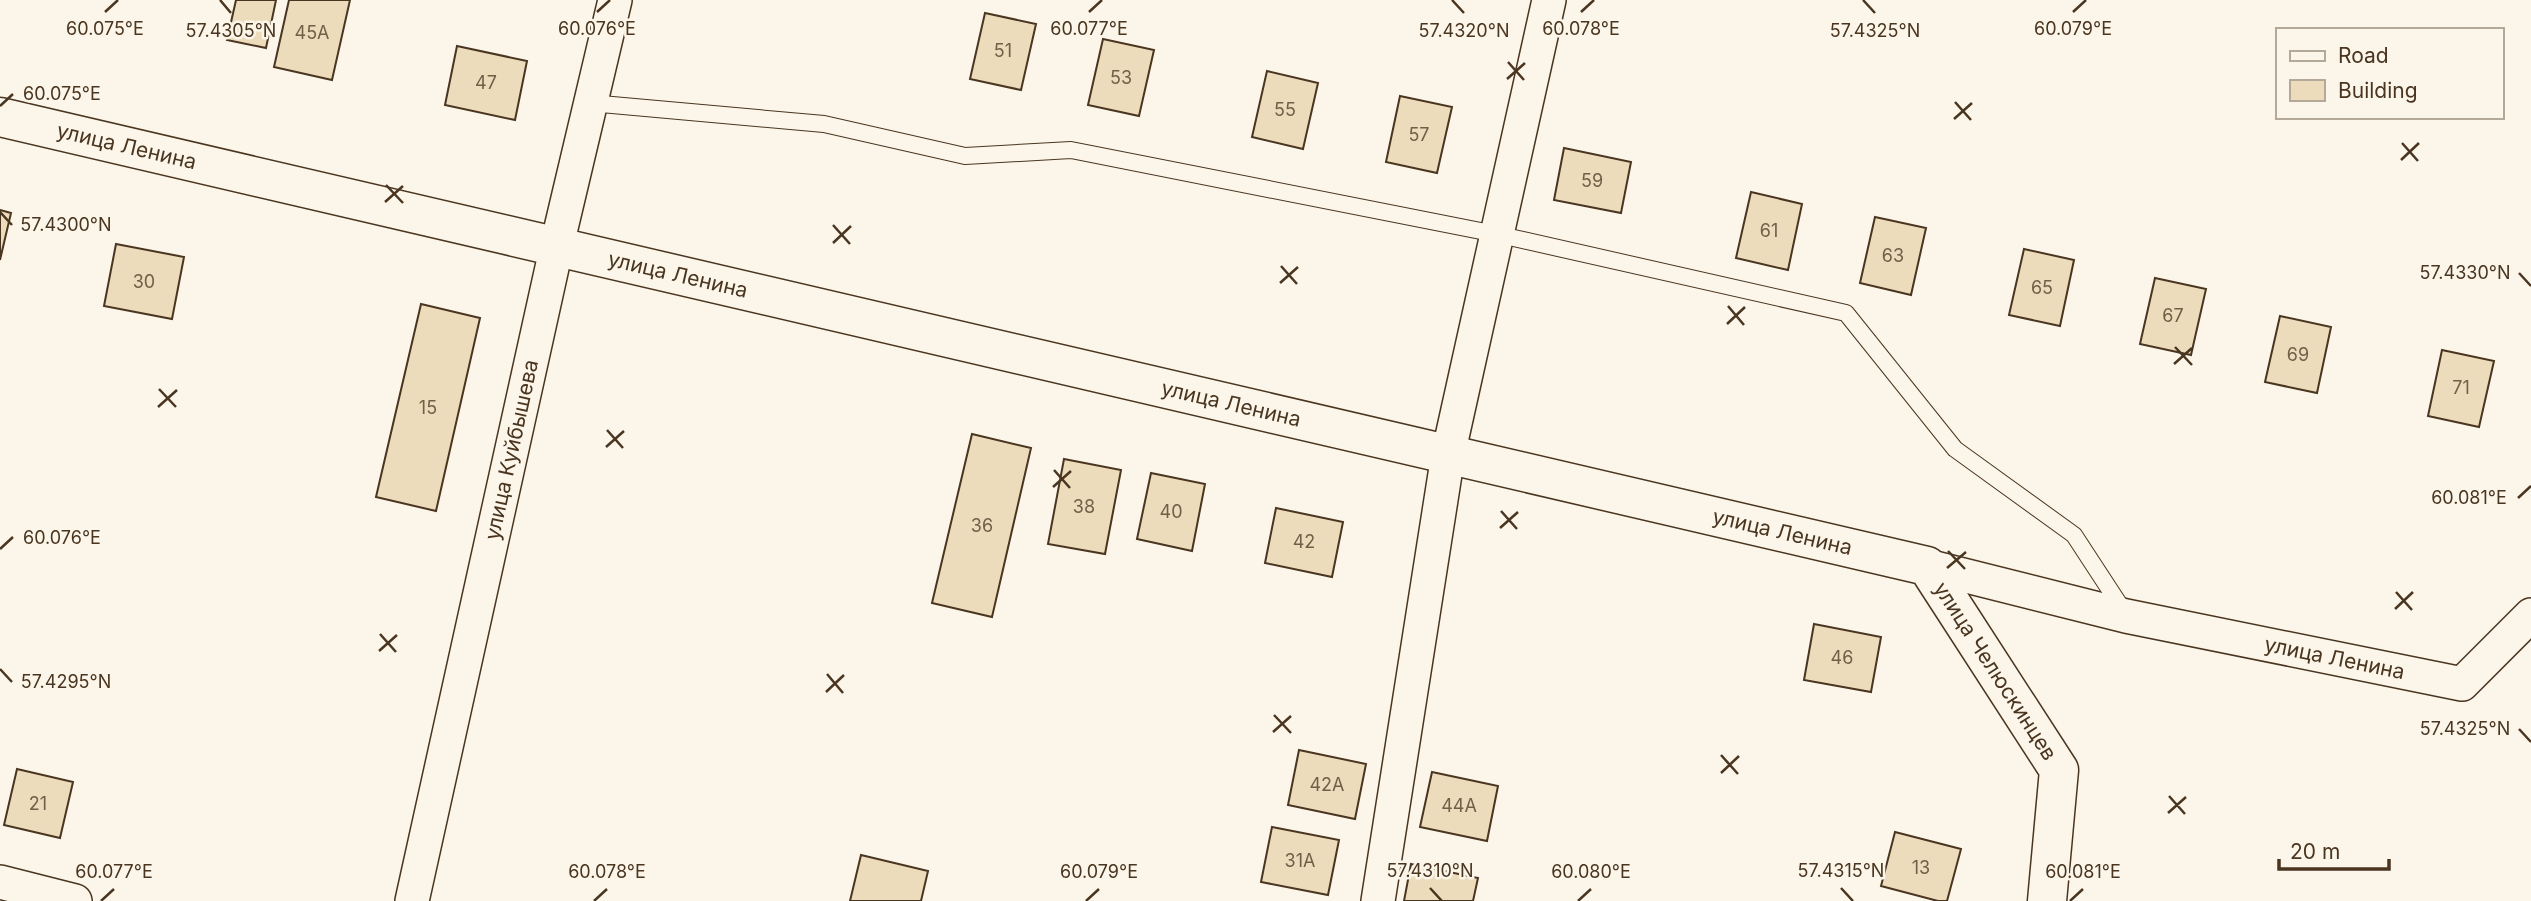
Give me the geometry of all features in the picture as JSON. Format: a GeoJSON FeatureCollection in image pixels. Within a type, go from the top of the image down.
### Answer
{"type":"FeatureCollection","features":[{"type":"Feature","properties":{"kind":"main road","name":"улица Ленина"},"geometry":{"type":"LineString","coordinates":[[0,117],[1927,566]]}},
{"type":"Feature","properties":{"kind":"main road","name":"улица Челюскинцев"},"geometry":{"type":"LineString","coordinates":[[1927,566],[2059,770],[2048,901]]}},
{"type":"Feature","properties":{"kind":"street","name":"улица Куйбышева"},"geometry":{"type":"LineString","coordinates":[[412,901],[557,246],[615,0]]}},
{"type":"Feature","properties":{"kind":"street"},"geometry":{"type":"LineString","coordinates":[[1378,901],[1448,455],[1549,0]]}},
{"type":"Feature","properties":{"kind":"street","name":"улица Ленина"},"geometry":{"type":"LineString","coordinates":[[1927,566],[2126,616],[2462,684],[2531,615]]}},
{"type":"Feature","properties":{"kind":"street"},"geometry":{"type":"LineString","coordinates":[[0,882],[75,901]]}},
{"type":"Feature","properties":{"kind":"lane"},"geometry":{"type":"LineString","coordinates":[[590,103],[824,124],[965,156],[1071,150],[1496,234],[1846,313],[1955,449],[2074,535],[2126,616]]}},
{"type":"Feature","properties":{"kind":"building"},"geometry":{"type":"Polygon","coordinates":[[[236,0],[276,0],[266,48],[227,40],[236,0]]]}},
{"type":"Feature","properties":{"kind":"building"},"geometry":{"type":"Polygon","coordinates":[[[289,0],[350,0],[332,80],[274,67],[289,0]]]}},
{"type":"Feature","properties":{"kind":"building"},"geometry":{"type":"Polygon","coordinates":[[[985,13],[1036,24],[1021,90],[970,79],[985,13]]]}},
{"type":"Feature","properties":{"kind":"building"},"geometry":{"type":"Polygon","coordinates":[[[1103,39],[1154,50],[1139,116],[1088,105],[1103,39]]]}},
{"type":"Feature","properties":{"kind":"building"},"geometry":{"type":"Polygon","coordinates":[[[457,46],[527,61],[515,120],[445,105],[457,46]]]}},
{"type":"Feature","properties":{"kind":"building"},"geometry":{"type":"Polygon","coordinates":[[[1267,71],[1318,83],[1303,149],[1252,137],[1267,71]]]}},
{"type":"Feature","properties":{"kind":"building"},"geometry":{"type":"Polygon","coordinates":[[[1400,96],[1452,107],[1437,173],[1386,162],[1400,96]]]}},
{"type":"Feature","properties":{"kind":"building"},"geometry":{"type":"Polygon","coordinates":[[[1564,148],[1631,162],[1621,213],[1554,200],[1564,148]]]}},
{"type":"Feature","properties":{"kind":"building"},"geometry":{"type":"Polygon","coordinates":[[[1751,192],[1802,204],[1788,270],[1736,258],[1751,192]]]}},
{"type":"Feature","properties":{"kind":"building"},"geometry":{"type":"Polygon","coordinates":[[[0,210],[11,213],[0,260],[0,210]]]}},
{"type":"Feature","properties":{"kind":"building"},"geometry":{"type":"Polygon","coordinates":[[[1875,217],[1926,228],[1911,295],[1860,283],[1875,217]]]}},
{"type":"Feature","properties":{"kind":"building"},"geometry":{"type":"Polygon","coordinates":[[[116,244],[184,257],[172,319],[104,306],[116,244]]]}},
{"type":"Feature","properties":{"kind":"building"},"geometry":{"type":"Polygon","coordinates":[[[2024,249],[2074,260],[2060,326],[2009,315],[2024,249]]]}},
{"type":"Feature","properties":{"kind":"building"},"geometry":{"type":"Polygon","coordinates":[[[2155,278],[2206,289],[2191,355],[2140,344],[2155,278]]]}},
{"type":"Feature","properties":{"kind":"building"},"geometry":{"type":"Polygon","coordinates":[[[421,304],[480,318],[436,511],[376,497],[421,304]]]}},
{"type":"Feature","properties":{"kind":"building"},"geometry":{"type":"Polygon","coordinates":[[[2280,316],[2331,327],[2317,393],[2265,382],[2280,316]]]}},
{"type":"Feature","properties":{"kind":"building"},"geometry":{"type":"Polygon","coordinates":[[[2442,350],[2494,361],[2479,427],[2428,416],[2442,350]]]}},
{"type":"Feature","properties":{"kind":"building"},"geometry":{"type":"Polygon","coordinates":[[[972,434],[1031,448],[992,617],[932,603],[972,434]]]}},
{"type":"Feature","properties":{"kind":"building"},"geometry":{"type":"Polygon","coordinates":[[[1064,459],[1121,470],[1105,554],[1048,544],[1064,459]]]}},
{"type":"Feature","properties":{"kind":"building"},"geometry":{"type":"Polygon","coordinates":[[[1151,473],[1205,484],[1192,551],[1137,539],[1151,473]]]}},
{"type":"Feature","properties":{"kind":"building"},"geometry":{"type":"Polygon","coordinates":[[[1276,508],[1343,522],[1332,577],[1265,563],[1276,508]]]}},
{"type":"Feature","properties":{"kind":"building"},"geometry":{"type":"Polygon","coordinates":[[[1814,624],[1881,637],[1871,692],[1804,680],[1814,624]]]}},
{"type":"Feature","properties":{"kind":"building"},"geometry":{"type":"Polygon","coordinates":[[[1299,750],[1366,764],[1355,819],[1288,805],[1299,750]]]}},
{"type":"Feature","properties":{"kind":"building"},"geometry":{"type":"Polygon","coordinates":[[[17,769],[73,782],[60,838],[4,825],[17,769]]]}},
{"type":"Feature","properties":{"kind":"building"},"geometry":{"type":"Polygon","coordinates":[[[1432,772],[1498,786],[1487,841],[1420,827],[1432,772]]]}},
{"type":"Feature","properties":{"kind":"building"},"geometry":{"type":"Polygon","coordinates":[[[1272,827],[1339,840],[1328,895],[1261,882],[1272,827]]]}},
{"type":"Feature","properties":{"kind":"building"},"geometry":{"type":"Polygon","coordinates":[[[1895,832],[1961,849],[1947,901],[1881,886],[1895,832]]]}},
{"type":"Feature","properties":{"kind":"building"},"geometry":{"type":"Polygon","coordinates":[[[861,855],[928,871],[921,901],[850,901],[861,855]]]}},
{"type":"Feature","properties":{"kind":"building"},"geometry":{"type":"Polygon","coordinates":[[[1411,864],[1478,878],[1473,901],[1404,901],[1411,864]]]}}]}
